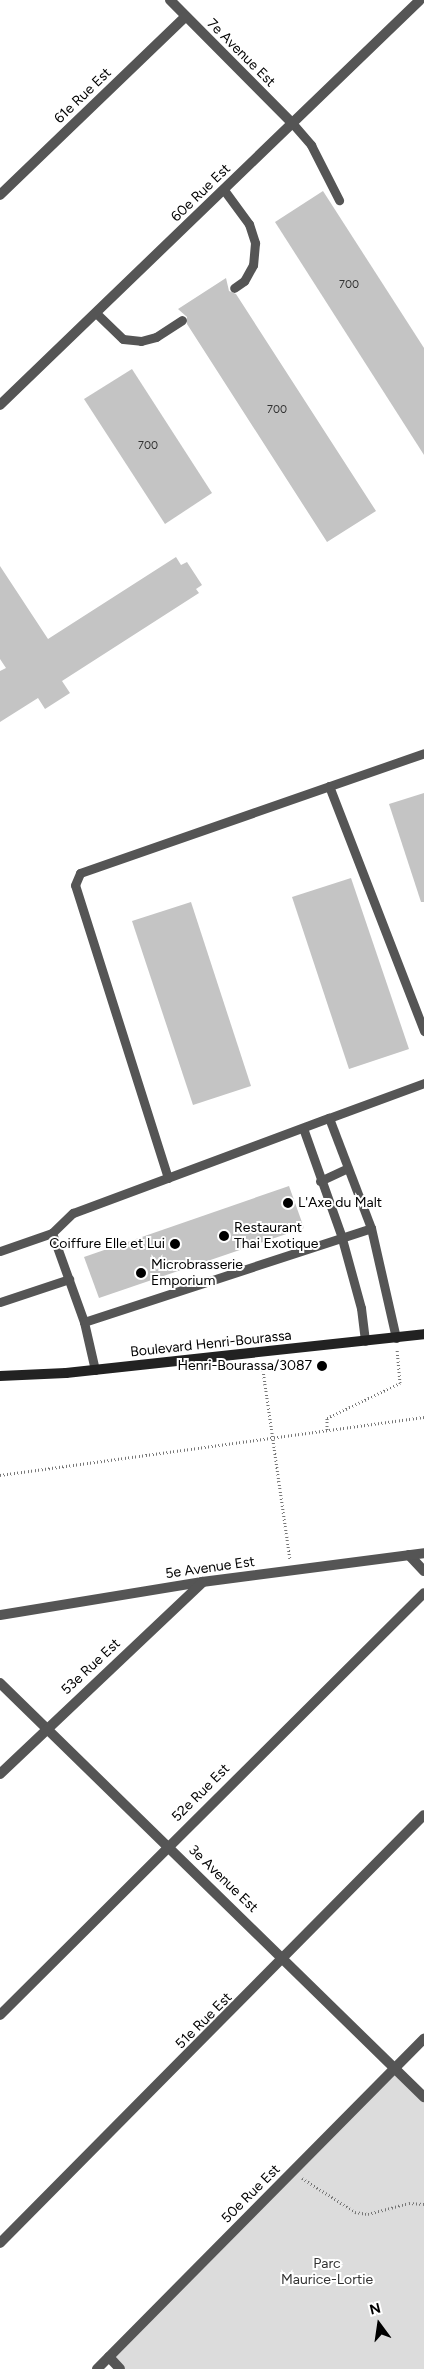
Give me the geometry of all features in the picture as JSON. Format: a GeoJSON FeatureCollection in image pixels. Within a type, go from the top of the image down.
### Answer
{"type":"FeatureCollection","features":[{"type":"Feature","properties":{"kind":"main road","name":"Boulevard Henri-Bourassa"},"geometry":{"type":"LineString","coordinates":[[0,1376],[95,1370],[424,1334]]}},
{"type":"Feature","properties":{"kind":"street","name":"7e Avenue Est"},"geometry":{"type":"LineString","coordinates":[[170,0],[293,124]]}},
{"type":"Feature","properties":{"kind":"street","name":"60e Rue Est"},"geometry":{"type":"LineString","coordinates":[[0,405],[420,0]]}},
{"type":"Feature","properties":{"kind":"street","name":"61e Rue Est"},"geometry":{"type":"LineString","coordinates":[[0,195],[185,17]]}},
{"type":"Feature","properties":{"kind":"street","name":"5e Avenue Est"},"geometry":{"type":"LineString","coordinates":[[0,1615],[202,1582],[424,1553]]}},
{"type":"Feature","properties":{"kind":"street"},"geometry":{"type":"LineString","coordinates":[[410,1555],[424,1571]]}},
{"type":"Feature","properties":{"kind":"street","name":"53e Rue Est"},"geometry":{"type":"LineString","coordinates":[[0,1774],[45,1727],[202,1582]]}},
{"type":"Feature","properties":{"kind":"street","name":"52e Rue Est"},"geometry":{"type":"LineString","coordinates":[[0,2015],[168,1845],[424,1593]]}},
{"type":"Feature","properties":{"kind":"street","name":"3e Avenue Est"},"geometry":{"type":"LineString","coordinates":[[0,1683],[285,1959],[424,2097]]}},
{"type":"Feature","properties":{"kind":"street","name":"51e Rue Est"},"geometry":{"type":"LineString","coordinates":[[0,2243],[285,1959],[424,1815]]}},
{"type":"Feature","properties":{"kind":"street","name":"50e Rue Est"},"geometry":{"type":"LineString","coordinates":[[97,2369],[424,2038]]}},
{"type":"Feature","properties":{"kind":"street"},"geometry":{"type":"LineString","coordinates":[[109,2358],[120,2369]]}},
{"type":"Feature","properties":{"kind":"lane"},"geometry":{"type":"LineString","coordinates":[[293,124],[311,145],[339,200]]}},
{"type":"Feature","properties":{"kind":"lane"},"geometry":{"type":"LineString","coordinates":[[224,190],[249,224],[255,243],[252,265],[244,281],[234,288]]}},
{"type":"Feature","properties":{"kind":"lane"},"geometry":{"type":"LineString","coordinates":[[96,313],[123,339],[141,341],[156,337],[182,320]]}},
{"type":"Feature","properties":{"kind":"lane"},"geometry":{"type":"LineString","coordinates":[[168,1178],[75,885],[80,873],[424,753]]}},
{"type":"Feature","properties":{"kind":"lane"},"geometry":{"type":"LineString","coordinates":[[329,786],[424,1031]]}},
{"type":"Feature","properties":{"kind":"lane"},"geometry":{"type":"LineString","coordinates":[[0,1251],[52,1233],[74,1213],[424,1083]]}},
{"type":"Feature","properties":{"kind":"lane"},"geometry":{"type":"LineString","coordinates":[[329,1118],[346,1169],[371,1228],[396,1338]]}},
{"type":"Feature","properties":{"kind":"lane"},"geometry":{"type":"LineString","coordinates":[[303,1128],[320,1181],[341,1235],[361,1308],[365,1341]]}},
{"type":"Feature","properties":{"kind":"lane"},"geometry":{"type":"LineString","coordinates":[[320,1181],[346,1169]]}},
{"type":"Feature","properties":{"kind":"lane"},"geometry":{"type":"LineString","coordinates":[[84,1322],[341,1235],[371,1228]]}},
{"type":"Feature","properties":{"kind":"lane"},"geometry":{"type":"LineString","coordinates":[[52,1233],[84,1322],[95,1370]]}},
{"type":"Feature","properties":{"kind":"lane"},"geometry":{"type":"LineString","coordinates":[[0,1302],[68,1279]]}},
{"type":"Feature","properties":{"kind":"path"},"geometry":{"type":"LineString","coordinates":[[327,1430],[327,1418],[400,1383],[396,1338]]}},
{"type":"Feature","properties":{"kind":"path"},"geometry":{"type":"LineString","coordinates":[[261,1353],[291,1570]]}},
{"type":"Feature","properties":{"kind":"path"},"geometry":{"type":"LineString","coordinates":[[0,1475],[424,1417]]}},
{"type":"Feature","properties":{"kind":"path"},"geometry":{"type":"LineString","coordinates":[[293,2171],[355,2212],[368,2214],[409,2203],[424,2204]]}},
{"type":"Feature","properties":{"kind":"green space","name":"Parc Maurice-Lortie"},"geometry":{"type":"Polygon","coordinates":[[[394,2068],[424,2097],[424,2369],[120,2369],[109,2357],[394,2068]]]}},
{"type":"Feature","properties":{"kind":"building"},"geometry":{"type":"Polygon","coordinates":[[[323,191],[424,348],[424,455],[275,222],[323,191]]]}},
{"type":"Feature","properties":{"kind":"building"},"geometry":{"type":"Polygon","coordinates":[[[226,278],[229,291],[236,294],[376,511],[327,542],[187,324],[187,317],[178,309],[226,278]]]}},
{"type":"Feature","properties":{"kind":"building"},"geometry":{"type":"Polygon","coordinates":[[[132,369],[212,493],[165,524],[84,399],[132,369]]]}},
{"type":"Feature","properties":{"kind":"building"},"geometry":{"type":"Polygon","coordinates":[[[176,557],[181,565],[187,562],[202,585],[196,589],[199,593],[62,681],[70,693],[45,709],[38,698],[0,722],[0,671],[6,668],[0,659],[0,566],[48,639],[176,557]]]}},
{"type":"Feature","properties":{"kind":"building"},"geometry":{"type":"Polygon","coordinates":[[[424,793],[424,902],[421,902],[389,804],[424,793]]]}},
{"type":"Feature","properties":{"kind":"building"},"geometry":{"type":"Polygon","coordinates":[[[351,878],[409,1049],[349,1069],[292,897],[351,878]]]}},
{"type":"Feature","properties":{"kind":"building"},"geometry":{"type":"Polygon","coordinates":[[[191,902],[251,1086],[193,1105],[132,921],[191,902]]]}},
{"type":"Feature","properties":{"kind":"building"},"geometry":{"type":"Polygon","coordinates":[[[289,1186],[304,1228],[99,1298],[84,1257],[289,1186]]]}},
{"type":"Feature","properties":{"kind":"place","name":"L'Axe du Malt"},"geometry":{"type":"Point","coordinates":[288,1203]}},
{"type":"Feature","properties":{"kind":"place","name":"Restaurant Thai Exotique"},"geometry":{"type":"Point","coordinates":[224,1236]}},
{"type":"Feature","properties":{"kind":"place","name":"Coiffure Elle et Lui"},"geometry":{"type":"Point","coordinates":[175,1244]}},
{"type":"Feature","properties":{"kind":"place","name":"Microbrasserie Emporium"},"geometry":{"type":"Point","coordinates":[141,1273]}},
{"type":"Feature","properties":{"kind":"place","name":"Henri-Bourassa/3087"},"geometry":{"type":"Point","coordinates":[322,1366]}}]}
